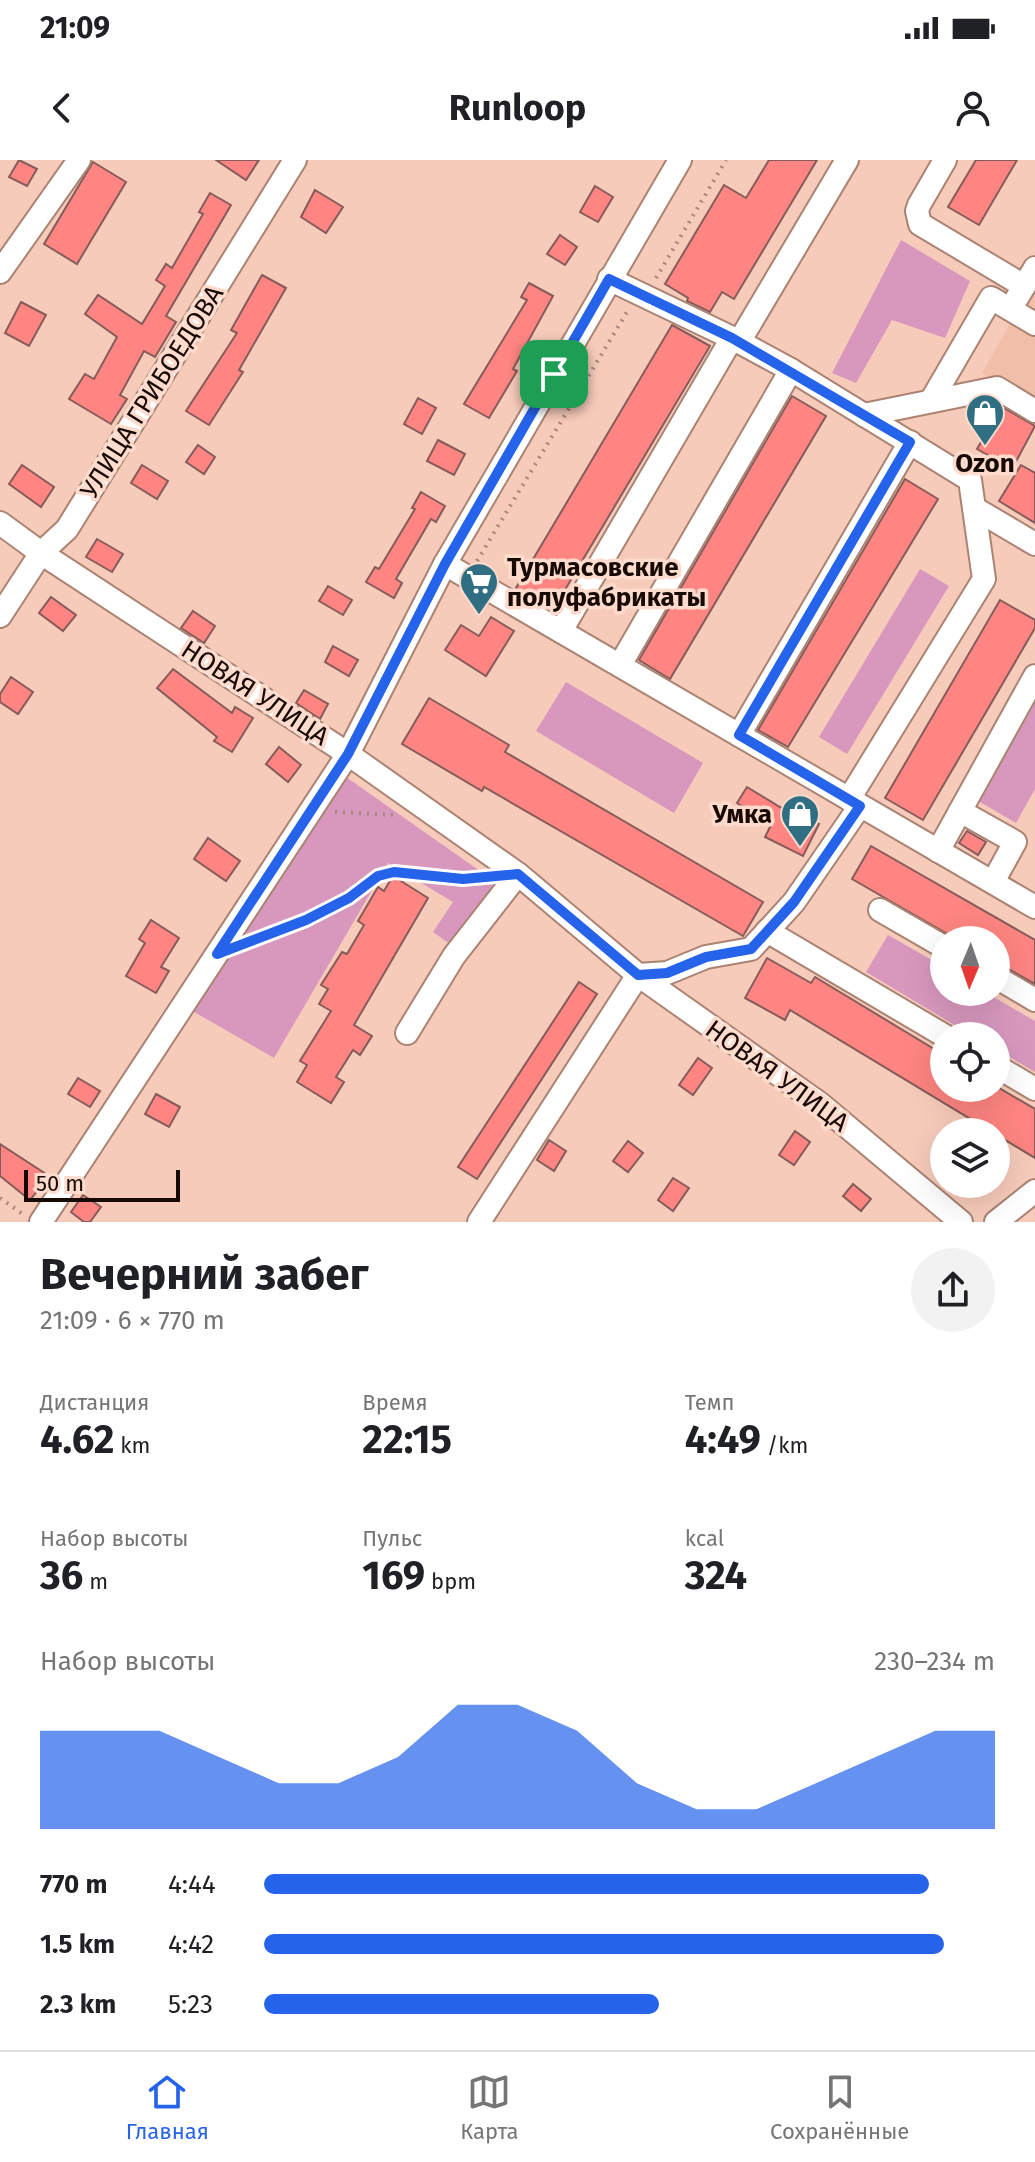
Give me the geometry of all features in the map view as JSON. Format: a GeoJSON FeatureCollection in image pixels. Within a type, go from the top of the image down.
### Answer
{"type":"FeatureCollection","features":[{"type":"Feature","properties":{"kind":"street"},"geometry":{"type":"LineString","coordinates":[[0,272],[79,160]]}},
{"type":"Feature","properties":{"kind":"street","name":"УЛИЦА ГРИБОЕДОВА"},"geometry":{"type":"LineString","coordinates":[[0,616],[41,553],[67,529],[295,160]]}},
{"type":"Feature","properties":{"kind":"street"},"geometry":{"type":"LineString","coordinates":[[41,1222],[348,754],[445,564],[680,160]]}},
{"type":"Feature","properties":{"kind":"street"},"geometry":{"type":"LineString","coordinates":[[561,631],[847,160]]}},
{"type":"Feature","properties":{"kind":"street"},"geometry":{"type":"LineString","coordinates":[[945,160],[919,205],[920,224],[1029,277],[1010,309]]}},
{"type":"Feature","properties":{"kind":"street"},"geometry":{"type":"LineString","coordinates":[[479,1222],[638,975],[667,973],[706,957],[751,949],[794,902],[984,579],[970,480],[791,370],[609,279]]}},
{"type":"Feature","properties":{"kind":"street"},"geometry":{"type":"LineString","coordinates":[[931,401],[991,298],[1035,324]]}},
{"type":"Feature","properties":{"kind":"street"},"geometry":{"type":"LineString","coordinates":[[620,665],[791,370]]}},
{"type":"Feature","properties":{"kind":"street"},"geometry":{"type":"LineString","coordinates":[[864,415],[997,388],[1035,411]]}},
{"type":"Feature","properties":{"kind":"street"},"geometry":{"type":"LineString","coordinates":[[739,735],[910,442]]}},
{"type":"Feature","properties":{"kind":"street"},"geometry":{"type":"LineString","coordinates":[[974,508],[1035,544]]}},
{"type":"Feature","properties":{"kind":"street","name":"НОВАЯ УЛИЦА"},"geometry":{"type":"LineString","coordinates":[[0,523],[348,754],[518,874],[638,975],[819,1103],[961,1222]]}},
{"type":"Feature","properties":{"kind":"street"},"geometry":{"type":"LineString","coordinates":[[445,564],[1035,907]]}},
{"type":"Feature","properties":{"kind":"street"},"geometry":{"type":"LineString","coordinates":[[938,851],[1035,676]]}},
{"type":"Feature","properties":{"kind":"street"},"geometry":{"type":"LineString","coordinates":[[960,811],[1015,842],[993,882]]}},
{"type":"Feature","properties":{"kind":"street"},"geometry":{"type":"LineString","coordinates":[[407,1033],[454,956],[518,874]]}},
{"type":"Feature","properties":{"kind":"street"},"geometry":{"type":"LineString","coordinates":[[880,910],[930,939]]}},
{"type":"Feature","properties":{"kind":"street"},"geometry":{"type":"LineString","coordinates":[[767,931],[930,1027]]}},
{"type":"Feature","properties":{"kind":"street"},"geometry":{"type":"LineString","coordinates":[[1010,985],[1035,1000]]}},
{"type":"Feature","properties":{"kind":"street"},"geometry":{"type":"LineString","coordinates":[[1010,1074],[1035,1089]]}},
{"type":"Feature","properties":{"kind":"street"},"geometry":{"type":"LineString","coordinates":[[996,1222],[1035,1191]]}},
{"type":"Feature","properties":{"kind":"path"},"geometry":{"type":"LineString","coordinates":[[467,577],[622,316],[645,297],[726,160]]}},
{"type":"Feature","properties":{"kind":"path"},"geometry":{"type":"LineString","coordinates":[[313,808],[345,815],[432,813]]}},
{"type":"Feature","properties":{"kind":"path"},"geometry":{"type":"LineString","coordinates":[[217,954],[306,920],[349,898],[378,876],[394,872],[463,879],[518,874]]}},
{"type":"Feature","properties":{"kind":"path"},"geometry":{"type":"LineString","coordinates":[[0,1198],[34,1222]]}},
{"type":"Feature","properties":{"kind":"shaded area"},"geometry":{"type":"Polygon","coordinates":[[[901,240],[970,281],[945,338],[892,320],[856,383],[832,373],[901,240]]]}},
{"type":"Feature","properties":{"kind":"shaded area"},"geometry":{"type":"Polygon","coordinates":[[[1035,279],[1035,405],[982,373],[1035,279]]]}},
{"type":"Feature","properties":{"kind":"shaded area"},"geometry":{"type":"Polygon","coordinates":[[[920,569],[949,586],[847,754],[819,737],[920,569]]]}},
{"type":"Feature","properties":{"kind":"shaded area"},"geometry":{"type":"Polygon","coordinates":[[[1035,676],[1035,789],[1016,823],[968,795],[1035,676]]]}},
{"type":"Feature","properties":{"kind":"shaded area"},"geometry":{"type":"Polygon","coordinates":[[[566,682],[703,763],[674,813],[536,731],[566,682]]]}},
{"type":"Feature","properties":{"kind":"shaded area"},"geometry":{"type":"Polygon","coordinates":[[[346,777],[497,883],[450,944],[433,932],[453,902],[388,863],[274,1058],[189,1009],[346,777]]]}},
{"type":"Feature","properties":{"kind":"shaded area"},"geometry":{"type":"Polygon","coordinates":[[[888,935],[930,959],[930,1006],[1009,1006],[1035,1021],[1035,1072],[1010,1057],[1010,1022],[950,1022],[866,972],[888,935]]]}},
{"type":"Feature","properties":{"kind":"building"},"geometry":{"type":"Polygon","coordinates":[[[19,160],[37,169],[27,186],[9,177],[19,160]]]}},
{"type":"Feature","properties":{"kind":"building"},"geometry":{"type":"Polygon","coordinates":[[[216,160],[259,160],[246,180],[216,160]]]}},
{"type":"Feature","properties":{"kind":"building"},"geometry":{"type":"Polygon","coordinates":[[[769,160],[817,160],[734,299],[722,292],[710,312],[687,301],[688,298],[665,284],[724,185],[746,198],[769,160]]]}},
{"type":"Feature","properties":{"kind":"building"},"geometry":{"type":"Polygon","coordinates":[[[976,160],[1017,160],[979,225],[948,207],[976,160]]]}},
{"type":"Feature","properties":{"kind":"building"},"geometry":{"type":"Polygon","coordinates":[[[93,162],[126,182],[77,264],[44,244],[93,162]]]}},
{"type":"Feature","properties":{"kind":"building"},"geometry":{"type":"Polygon","coordinates":[[[595,186],[613,197],[598,222],[580,212],[595,186]]]}},
{"type":"Feature","properties":{"kind":"building"},"geometry":{"type":"Polygon","coordinates":[[[315,190],[343,207],[326,233],[301,217],[315,190]]]}},
{"type":"Feature","properties":{"kind":"building"},"geometry":{"type":"Polygon","coordinates":[[[210,193],[231,205],[166,316],[176,322],[155,357],[144,351],[120,395],[127,399],[111,424],[69,399],[85,374],[94,379],[117,337],[85,314],[98,295],[142,324],[165,286],[156,280],[166,264],[172,268],[203,214],[199,212],[210,193]]]}},
{"type":"Feature","properties":{"kind":"building"},"geometry":{"type":"Polygon","coordinates":[[[560,235],[577,247],[565,265],[547,254],[560,235]]]}},
{"type":"Feature","properties":{"kind":"building"},"geometry":{"type":"Polygon","coordinates":[[[262,275],[286,288],[239,370],[243,372],[209,425],[186,411],[237,333],[231,330],[262,275]]]}},
{"type":"Feature","properties":{"kind":"building"},"geometry":{"type":"Polygon","coordinates":[[[529,283],[553,296],[513,369],[517,371],[489,418],[464,404],[527,300],[521,297],[529,283]]]}},
{"type":"Feature","properties":{"kind":"building"},"geometry":{"type":"Polygon","coordinates":[[[21,302],[46,315],[29,346],[5,333],[21,302]]]}},
{"type":"Feature","properties":{"kind":"building"},"geometry":{"type":"Polygon","coordinates":[[[672,325],[710,346],[553,610],[516,588],[672,325]]]}},
{"type":"Feature","properties":{"kind":"building"},"geometry":{"type":"Polygon","coordinates":[[[792,396],[826,416],[670,679],[639,660],[792,396]]]}},
{"type":"Feature","properties":{"kind":"building"},"geometry":{"type":"Polygon","coordinates":[[[418,398],[436,408],[422,434],[404,424],[418,398]]]}},
{"type":"Feature","properties":{"kind":"building"},"geometry":{"type":"Polygon","coordinates":[[[1002,407],[1035,426],[1012,469],[977,449],[1002,407]]]}},
{"type":"Feature","properties":{"kind":"building"},"geometry":{"type":"Polygon","coordinates":[[[438,440],[465,454],[454,475],[427,461],[438,440]]]}},
{"type":"Feature","properties":{"kind":"building"},"geometry":{"type":"Polygon","coordinates":[[[198,445],[215,457],[204,474],[186,462],[198,445]]]}},
{"type":"Feature","properties":{"kind":"building"},"geometry":{"type":"Polygon","coordinates":[[[22,465],[54,487],[41,507],[9,484],[22,465]]]}},
{"type":"Feature","properties":{"kind":"building"},"geometry":{"type":"Polygon","coordinates":[[[142,465],[168,481],[157,499],[131,483],[142,465]]]}},
{"type":"Feature","properties":{"kind":"building"},"geometry":{"type":"Polygon","coordinates":[[[1021,465],[1035,473],[1035,523],[999,501],[1021,465]]]}},
{"type":"Feature","properties":{"kind":"building"},"geometry":{"type":"Polygon","coordinates":[[[905,479],[938,499],[788,747],[758,730],[905,479]]]}},
{"type":"Feature","properties":{"kind":"building"},"geometry":{"type":"Polygon","coordinates":[[[421,492],[445,506],[436,522],[431,519],[396,579],[402,583],[394,598],[366,582],[375,567],[379,569],[415,509],[412,508],[421,492]]]}},
{"type":"Feature","properties":{"kind":"building"},"geometry":{"type":"Polygon","coordinates":[[[97,539],[123,554],[112,572],[86,557],[97,539]]]}},
{"type":"Feature","properties":{"kind":"building"},"geometry":{"type":"Polygon","coordinates":[[[328,586],[352,600],[343,615],[319,601],[328,586]]]}},
{"type":"Feature","properties":{"kind":"building"},"geometry":{"type":"Polygon","coordinates":[[[51,597],[76,615],[63,631],[39,613],[51,597]]]}},
{"type":"Feature","properties":{"kind":"building"},"geometry":{"type":"Polygon","coordinates":[[[1000,600],[1035,620],[1035,628],[923,820],[885,798],[1000,600]]]}},
{"type":"Feature","properties":{"kind":"building"},"geometry":{"type":"Polygon","coordinates":[[[193,611],[215,626],[204,643],[181,628],[193,611]]]}},
{"type":"Feature","properties":{"kind":"building"},"geometry":{"type":"Polygon","coordinates":[[[491,617],[514,631],[486,676],[445,650],[461,625],[479,636],[491,617]]]}},
{"type":"Feature","properties":{"kind":"building"},"geometry":{"type":"Polygon","coordinates":[[[333,646],[358,660],[349,676],[325,662],[333,646]]]}},
{"type":"Feature","properties":{"kind":"building"},"geometry":{"type":"Polygon","coordinates":[[[173,669],[232,713],[235,707],[253,718],[232,752],[214,741],[217,737],[157,688],[173,669]]]}},
{"type":"Feature","properties":{"kind":"building"},"geometry":{"type":"Polygon","coordinates":[[[11,677],[33,692],[18,714],[0,702],[0,694],[11,677]]]}},
{"type":"Feature","properties":{"kind":"building"},"geometry":{"type":"Polygon","coordinates":[[[304,690],[328,704],[320,719],[296,703],[304,690]]]}},
{"type":"Feature","properties":{"kind":"building"},"geometry":{"type":"Polygon","coordinates":[[[429,698],[509,745],[505,752],[763,902],[743,936],[484,787],[482,791],[402,744],[429,698]]]}},
{"type":"Feature","properties":{"kind":"building"},"geometry":{"type":"Polygon","coordinates":[[[279,747],[301,765],[288,782],[266,764],[279,747]]]}},
{"type":"Feature","properties":{"kind":"building"},"geometry":{"type":"Polygon","coordinates":[[[747,787],[780,807],[819,824],[803,856],[765,837],[771,825],[737,803],[747,787]]]}},
{"type":"Feature","properties":{"kind":"building"},"geometry":{"type":"Polygon","coordinates":[[[967,831],[986,842],[978,855],[959,843],[967,831]]]}},
{"type":"Feature","properties":{"kind":"building"},"geometry":{"type":"Polygon","coordinates":[[[208,838],[240,861],[226,881],[194,859],[208,838]]]}},
{"type":"Feature","properties":{"kind":"building"},"geometry":{"type":"Polygon","coordinates":[[[871,846],[1035,940],[1035,984],[1010,970],[1010,926],[934,926],[852,879],[871,846]]]}},
{"type":"Feature","properties":{"kind":"building"},"geometry":{"type":"Polygon","coordinates":[[[393,876],[428,898],[354,1025],[372,1036],[360,1055],[353,1050],[336,1077],[344,1082],[331,1103],[297,1082],[307,1065],[300,1061],[331,1011],[319,1004],[328,989],[321,985],[342,952],[347,954],[364,925],[358,921],[378,887],[384,891],[393,876]]]}},
{"type":"Feature","properties":{"kind":"building"},"geometry":{"type":"Polygon","coordinates":[[[151,920],[179,938],[161,967],[169,971],[156,993],[126,976],[145,943],[139,939],[151,920]]]}},
{"type":"Feature","properties":{"kind":"building"},"geometry":{"type":"Polygon","coordinates":[[[767,958],[811,983],[815,977],[930,1047],[930,1095],[790,1010],[785,1020],[745,998],[767,958]]]}},
{"type":"Feature","properties":{"kind":"building"},"geometry":{"type":"Polygon","coordinates":[[[579,982],[597,994],[477,1179],[458,1167],[579,982]]]}},
{"type":"Feature","properties":{"kind":"building"},"geometry":{"type":"Polygon","coordinates":[[[698,1058],[712,1068],[693,1095],[679,1085],[698,1058]]]}},
{"type":"Feature","properties":{"kind":"building"},"geometry":{"type":"Polygon","coordinates":[[[78,1078],[100,1091],[90,1107],[68,1094],[78,1078]]]}},
{"type":"Feature","properties":{"kind":"building"},"geometry":{"type":"Polygon","coordinates":[[[156,1094],[180,1107],[169,1127],[145,1114],[156,1094]]]}},
{"type":"Feature","properties":{"kind":"building"},"geometry":{"type":"Polygon","coordinates":[[[1010,1094],[1035,1109],[1035,1158],[1010,1143],[1010,1118],[969,1118],[942,1102],[1010,1102],[1010,1094]]]}},
{"type":"Feature","properties":{"kind":"building"},"geometry":{"type":"Polygon","coordinates":[[[795,1131],[810,1142],[794,1165],[779,1155],[795,1131]]]}},
{"type":"Feature","properties":{"kind":"building"},"geometry":{"type":"Polygon","coordinates":[[[549,1140],[566,1151],[554,1171],[537,1160],[549,1140]]]}},
{"type":"Feature","properties":{"kind":"building"},"geometry":{"type":"Polygon","coordinates":[[[628,1141],[643,1153],[628,1172],[613,1161],[628,1141]]]}},
{"type":"Feature","properties":{"kind":"building"},"geometry":{"type":"Polygon","coordinates":[[[0,1144],[49,1176],[30,1200],[0,1176],[0,1144]]]}},
{"type":"Feature","properties":{"kind":"building"},"geometry":{"type":"Polygon","coordinates":[[[673,1178],[689,1188],[673,1211],[658,1200],[673,1178]]]}},
{"type":"Feature","properties":{"kind":"building"},"geometry":{"type":"Polygon","coordinates":[[[853,1184],[871,1199],[861,1211],[843,1196],[853,1184]]]}},
{"type":"Feature","properties":{"kind":"building"},"geometry":{"type":"Polygon","coordinates":[[[83,1195],[101,1207],[90,1222],[84,1222],[71,1212],[83,1195]]]}},
{"type":"Feature","properties":{"kind":"place","name":"Ozon"},"geometry":{"type":"Point","coordinates":[985,447]}},
{"type":"Feature","properties":{"kind":"place","name":"Турмасовские полуфабрикаты"},"geometry":{"type":"Point","coordinates":[479,616]}},
{"type":"Feature","properties":{"kind":"place","name":"Умка"},"geometry":{"type":"Point","coordinates":[800,848]}},
{"type":"Feature","properties":{"kind":"route"},"geometry":{"type":"LineString","coordinates":[[609,279],[732,338],[910,442],[739,735],[860,806],[794,902],[751,949],[706,957],[667,973],[638,975],[518,874],[463,879],[394,872],[378,876],[349,898],[306,920],[217,954],[348,754],[445,564],[554,374],[609,279]]}}]}
